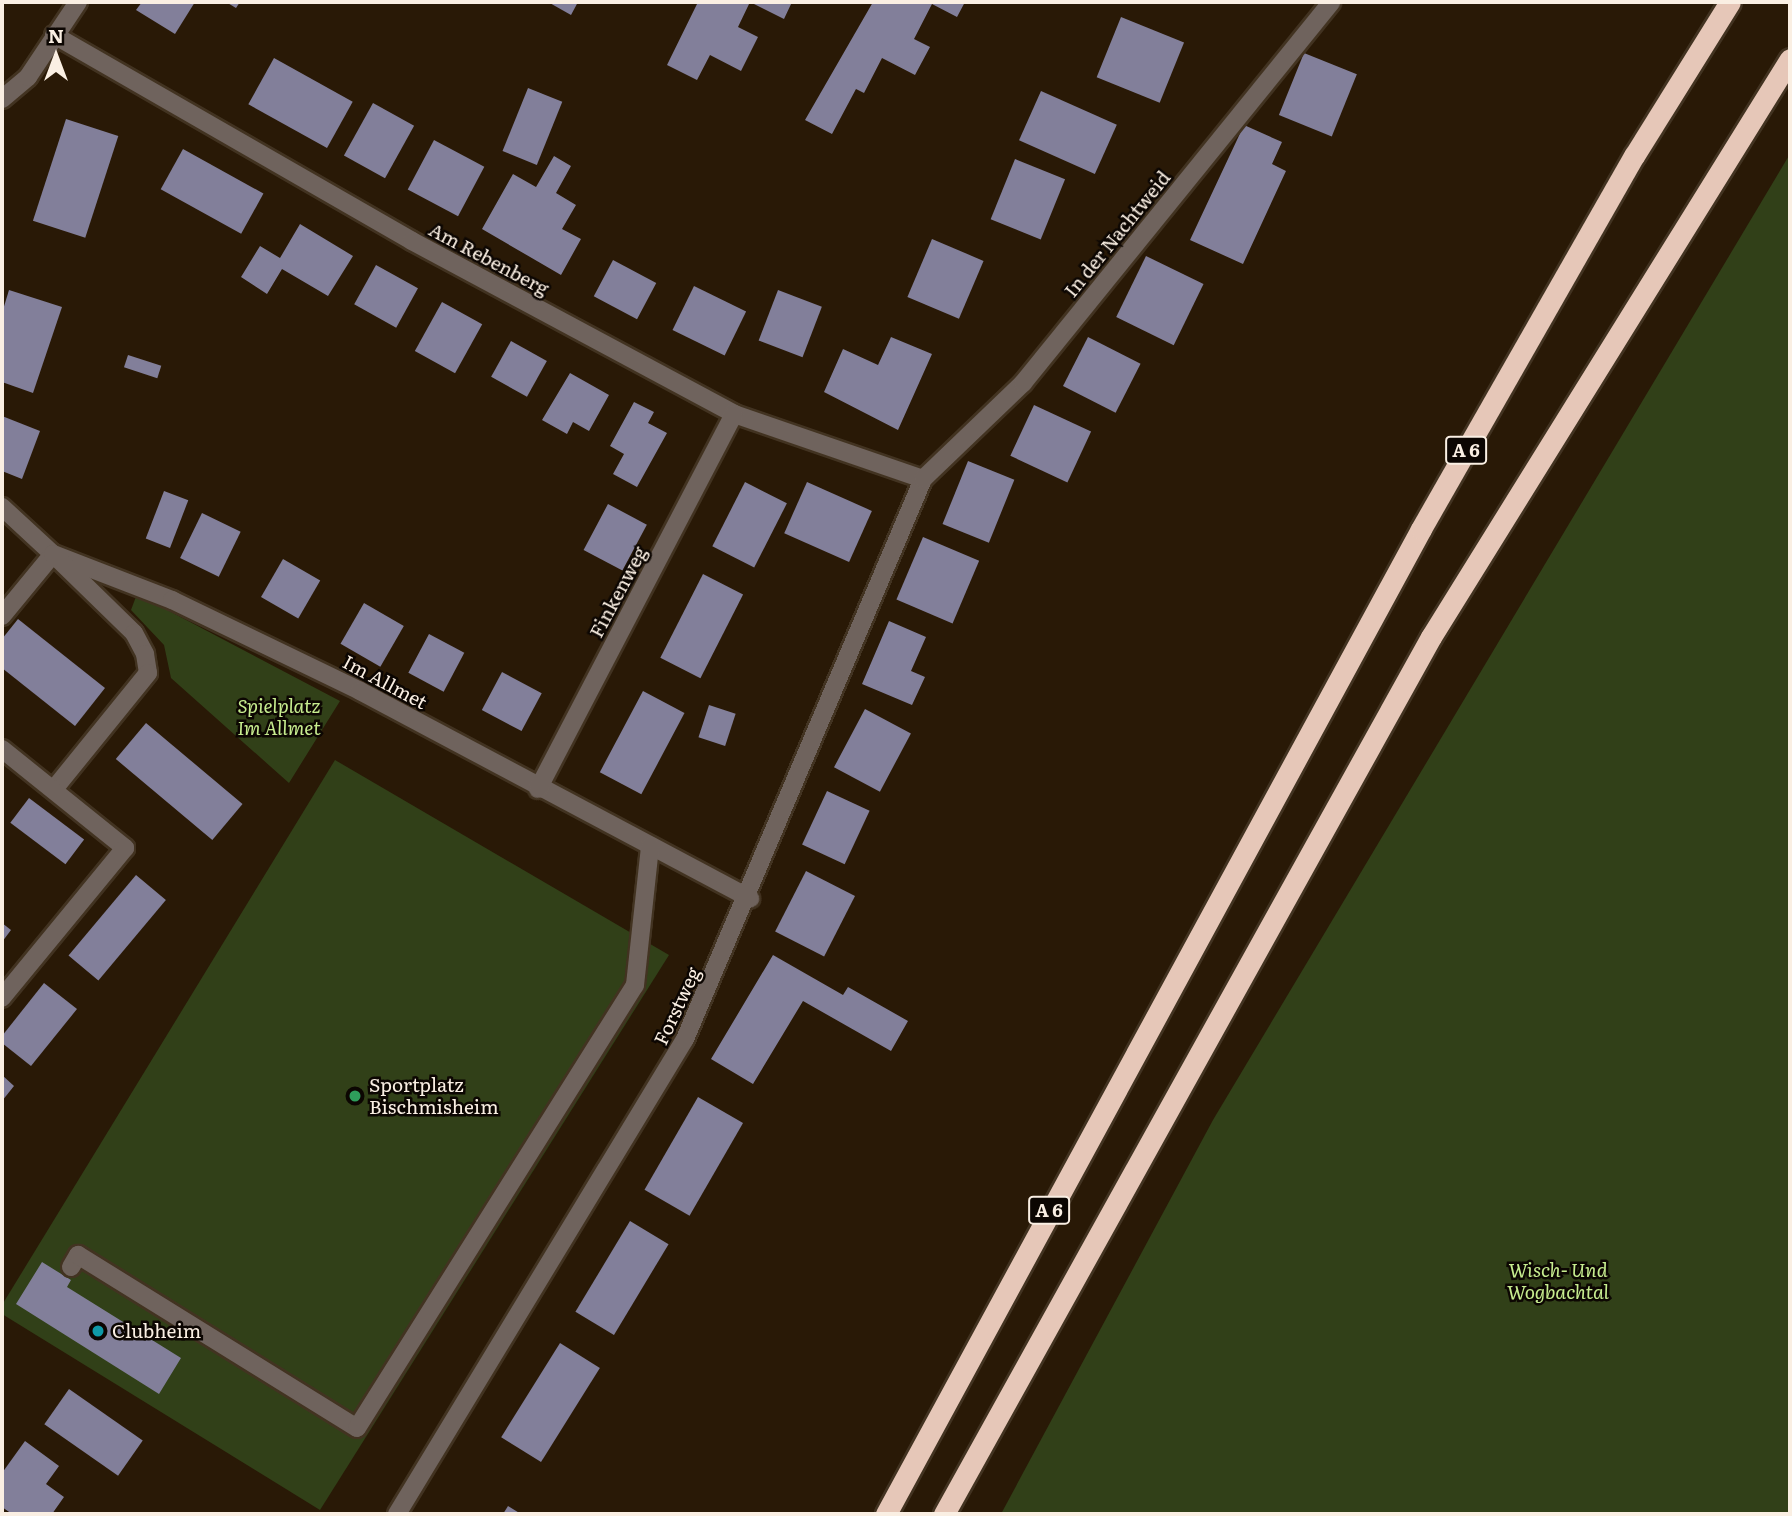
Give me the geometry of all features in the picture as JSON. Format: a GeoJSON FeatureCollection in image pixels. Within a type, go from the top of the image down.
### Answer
{"type":"FeatureCollection","features":[{"type":"Feature","properties":{"kind":"highway","name":"A 6"},"geometry":{"type":"LineString","coordinates":[[886,1514],[1213,906],[1627,167],[1730,2]]}},
{"type":"Feature","properties":{"kind":"highway"},"geometry":{"type":"LineString","coordinates":[[944,1514],[1432,637],[1790,59]]}},
{"type":"Feature","properties":{"kind":"street"},"geometry":{"type":"LineString","coordinates":[[2,99],[28,76],[78,2]]}},
{"type":"Feature","properties":{"kind":"street","name":"In der Nachtweid"},"geometry":{"type":"LineString","coordinates":[[923,478],[1023,383],[1331,2]]}},
{"type":"Feature","properties":{"kind":"street","name":"Am Rebenberg"},"geometry":{"type":"LineString","coordinates":[[54,35],[412,242],[734,414],[923,478]]}},
{"type":"Feature","properties":{"kind":"street","name":"Finkenweg"},"geometry":{"type":"LineString","coordinates":[[538,789],[734,414]]}},
{"type":"Feature","properties":{"kind":"street","name":"Forstweg"},"geometry":{"type":"LineString","coordinates":[[397,1514],[663,1083],[750,898],[923,478]]}},
{"type":"Feature","properties":{"kind":"street","name":"Im Allmet"},"geometry":{"type":"LineString","coordinates":[[2,507],[53,554],[197,612],[750,898]]}},
{"type":"Feature","properties":{"kind":"street"},"geometry":{"type":"LineString","coordinates":[[2,616],[53,554],[134,633],[148,673],[55,788]]}},
{"type":"Feature","properties":{"kind":"street"},"geometry":{"type":"LineString","coordinates":[[2,749],[55,788],[125,848],[2,998]]}},
{"type":"Feature","properties":{"kind":"street"},"geometry":{"type":"LineString","coordinates":[[71,1266],[78,1255],[357,1428],[635,985],[650,846]]}},
{"type":"Feature","properties":{"kind":"green space","name":"Wisch- Und Wogbachtal"},"geometry":{"type":"Polygon","coordinates":[[[1790,154],[1790,1514],[1001,1514],[1213,1120],[1790,154]]]}},
{"type":"Feature","properties":{"kind":"green space","name":"Spielplatz Im Allmet"},"geometry":{"type":"Polygon","coordinates":[[[137,594],[340,701],[289,783],[171,678],[164,645],[131,610],[137,594]]]}},
{"type":"Feature","properties":{"kind":"green space","name":"Sportplatz Bischmisheim"},"geometry":{"type":"Polygon","coordinates":[[[335,760],[669,955],[320,1510],[2,1314],[2,1305],[335,760]]]}},
{"type":"Feature","properties":{"kind":"building"},"geometry":{"type":"Polygon","coordinates":[[[142,2],[195,2],[175,34],[136,10],[142,2]]]}},
{"type":"Feature","properties":{"kind":"building"},"geometry":{"type":"Polygon","coordinates":[[[226,2],[240,2],[236,8],[226,2]]]}},
{"type":"Feature","properties":{"kind":"building"},"geometry":{"type":"Polygon","coordinates":[[[548,2],[578,2],[571,15],[548,2]]]}},
{"type":"Feature","properties":{"kind":"building"},"geometry":{"type":"Polygon","coordinates":[[[698,2],[750,2],[738,27],[758,37],[741,71],[710,55],[697,80],[667,65],[698,2]]]}},
{"type":"Feature","properties":{"kind":"building"},"geometry":{"type":"Polygon","coordinates":[[[750,2],[792,2],[784,19],[750,2]]]}},
{"type":"Feature","properties":{"kind":"building"},"geometry":{"type":"Polygon","coordinates":[[[873,2],[965,2],[957,17],[932,4],[914,39],[930,47],[915,75],[882,58],[864,93],[856,89],[832,134],[805,120],[873,2]]]}},
{"type":"Feature","properties":{"kind":"building"},"geometry":{"type":"Polygon","coordinates":[[[1121,17],[1184,42],[1160,103],[1097,77],[1121,17]]]}},
{"type":"Feature","properties":{"kind":"building"},"geometry":{"type":"Polygon","coordinates":[[[1304,53],[1357,74],[1332,136],[1279,115],[1304,53]]]}},
{"type":"Feature","properties":{"kind":"building"},"geometry":{"type":"Polygon","coordinates":[[[274,58],[353,102],[327,148],[248,104],[274,58]]]}},
{"type":"Feature","properties":{"kind":"building"},"geometry":{"type":"Polygon","coordinates":[[[528,88],[562,102],[537,165],[503,151],[528,88]]]}},
{"type":"Feature","properties":{"kind":"building"},"geometry":{"type":"Polygon","coordinates":[[[1041,91],[1117,125],[1095,174],[1019,140],[1041,91]]]}},
{"type":"Feature","properties":{"kind":"building"},"geometry":{"type":"Polygon","coordinates":[[[373,103],[414,126],[385,178],[344,155],[373,103]]]}},
{"type":"Feature","properties":{"kind":"building"},"geometry":{"type":"Polygon","coordinates":[[[66,119],[118,136],[85,238],[33,221],[66,119]]]}},
{"type":"Feature","properties":{"kind":"building"},"geometry":{"type":"Polygon","coordinates":[[[1244,125],[1282,142],[1272,164],[1286,171],[1243,264],[1190,240],[1244,125]]]}},
{"type":"Feature","properties":{"kind":"building"},"geometry":{"type":"Polygon","coordinates":[[[434,140],[484,167],[458,216],[408,189],[434,140]]]}},
{"type":"Feature","properties":{"kind":"building"},"geometry":{"type":"Polygon","coordinates":[[[183,149],[263,194],[241,234],[161,189],[183,149]]]}},
{"type":"Feature","properties":{"kind":"building"},"geometry":{"type":"Polygon","coordinates":[[[554,156],[571,166],[556,193],[576,205],[562,229],[581,239],[561,275],[482,229],[513,174],[536,187],[554,156]]]}},
{"type":"Feature","properties":{"kind":"building"},"geometry":{"type":"Polygon","coordinates":[[[1015,159],[1065,179],[1041,239],[991,219],[1015,159]]]}},
{"type":"Feature","properties":{"kind":"building"},"geometry":{"type":"Polygon","coordinates":[[[300,224],[353,256],[328,296],[282,269],[267,294],[241,277],[260,246],[280,258],[300,224]]]}},
{"type":"Feature","properties":{"kind":"building"},"geometry":{"type":"Polygon","coordinates":[[[932,239],[984,261],[959,319],[907,297],[932,239]]]}},
{"type":"Feature","properties":{"kind":"building"},"geometry":{"type":"Polygon","coordinates":[[[1146,256],[1204,284],[1174,345],[1116,317],[1146,256]]]}},
{"type":"Feature","properties":{"kind":"building"},"geometry":{"type":"Polygon","coordinates":[[[613,260],[656,283],[637,319],[594,296],[613,260]]]}},
{"type":"Feature","properties":{"kind":"building"},"geometry":{"type":"Polygon","coordinates":[[[376,265],[418,288],[396,328],[354,304],[376,265]]]}},
{"type":"Feature","properties":{"kind":"building"},"geometry":{"type":"Polygon","coordinates":[[[694,286],[746,311],[725,355],[673,330],[694,286]]]}},
{"type":"Feature","properties":{"kind":"building"},"geometry":{"type":"Polygon","coordinates":[[[9,290],[62,307],[33,393],[2,382],[2,313],[9,290]]]}},
{"type":"Feature","properties":{"kind":"building"},"geometry":{"type":"Polygon","coordinates":[[[778,290],[822,307],[803,357],[759,340],[778,290]]]}},
{"type":"Feature","properties":{"kind":"building"},"geometry":{"type":"Polygon","coordinates":[[[442,302],[482,324],[455,373],[415,351],[442,302]]]}},
{"type":"Feature","properties":{"kind":"building"},"geometry":{"type":"Polygon","coordinates":[[[891,337],[932,354],[898,430],[824,392],[843,349],[878,365],[891,337]]]}},
{"type":"Feature","properties":{"kind":"building"},"geometry":{"type":"Polygon","coordinates":[[[1088,337],[1141,364],[1116,413],[1063,386],[1088,337]]]}},
{"type":"Feature","properties":{"kind":"building"},"geometry":{"type":"Polygon","coordinates":[[[511,341],[547,361],[527,397],[491,377],[511,341]]]}},
{"type":"Feature","properties":{"kind":"building"},"geometry":{"type":"Polygon","coordinates":[[[128,355],[161,366],[157,378],[124,367],[128,355]]]}},
{"type":"Feature","properties":{"kind":"building"},"geometry":{"type":"Polygon","coordinates":[[[570,373],[609,395],[589,431],[573,422],[567,434],[542,420],[570,373]]]}},
{"type":"Feature","properties":{"kind":"building"},"geometry":{"type":"Polygon","coordinates":[[[634,402],[654,412],[648,423],[667,433],[637,487],[613,474],[624,454],[610,446],[634,402]]]}},
{"type":"Feature","properties":{"kind":"building"},"geometry":{"type":"Polygon","coordinates":[[[1034,405],[1091,432],[1067,482],[1010,456],[1034,405]]]}},
{"type":"Feature","properties":{"kind":"building"},"geometry":{"type":"Polygon","coordinates":[[[2,416],[40,431],[22,479],[2,471],[2,416]]]}},
{"type":"Feature","properties":{"kind":"building"},"geometry":{"type":"Polygon","coordinates":[[[968,461],[1014,480],[989,543],[943,524],[968,461]]]}},
{"type":"Feature","properties":{"kind":"building"},"geometry":{"type":"Polygon","coordinates":[[[745,482],[787,503],[754,567],[712,546],[745,482]]]}},
{"type":"Feature","properties":{"kind":"building"},"geometry":{"type":"Polygon","coordinates":[[[807,482],[872,511],[849,562],[784,533],[807,482]]]}},
{"type":"Feature","properties":{"kind":"building"},"geometry":{"type":"Polygon","coordinates":[[[164,491],[188,500],[170,548],[146,539],[164,491]]]}},
{"type":"Feature","properties":{"kind":"building"},"geometry":{"type":"Polygon","coordinates":[[[608,504],[647,525],[622,571],[584,550],[608,504]]]}},
{"type":"Feature","properties":{"kind":"building"},"geometry":{"type":"Polygon","coordinates":[[[202,513],[241,532],[219,577],[180,558],[202,513]]]}},
{"type":"Feature","properties":{"kind":"building"},"geometry":{"type":"Polygon","coordinates":[[[923,537],[979,561],[953,623],[896,600],[923,537]]]}},
{"type":"Feature","properties":{"kind":"building"},"geometry":{"type":"Polygon","coordinates":[[[283,559],[320,580],[298,619],[261,597],[283,559]]]}},
{"type":"Feature","properties":{"kind":"building"},"geometry":{"type":"Polygon","coordinates":[[[703,574],[743,594],[700,678],[660,658],[703,574]]]}},
{"type":"Feature","properties":{"kind":"building"},"geometry":{"type":"Polygon","coordinates":[[[364,603],[404,626],[380,667],[340,644],[364,603]]]}},
{"type":"Feature","properties":{"kind":"building"},"geometry":{"type":"Polygon","coordinates":[[[18,619],[105,688],[75,726],[2,668],[2,639],[18,619]]]}},
{"type":"Feature","properties":{"kind":"building"},"geometry":{"type":"Polygon","coordinates":[[[889,621],[926,637],[911,671],[925,677],[912,705],[862,684],[889,621]]]}},
{"type":"Feature","properties":{"kind":"building"},"geometry":{"type":"Polygon","coordinates":[[[429,634],[464,653],[444,692],[408,673],[429,634]]]}},
{"type":"Feature","properties":{"kind":"building"},"geometry":{"type":"Polygon","coordinates":[[[502,672],[542,693],[522,731],[482,710],[502,672]]]}},
{"type":"Feature","properties":{"kind":"building"},"geometry":{"type":"Polygon","coordinates":[[[643,691],[684,713],[641,794],[600,772],[643,691]]]}},
{"type":"Feature","properties":{"kind":"building"},"geometry":{"type":"Polygon","coordinates":[[[709,705],[736,714],[725,746],[698,737],[709,705]]]}},
{"type":"Feature","properties":{"kind":"building"},"geometry":{"type":"Polygon","coordinates":[[[865,709],[911,733],[880,792],[834,767],[865,709]]]}},
{"type":"Feature","properties":{"kind":"building"},"geometry":{"type":"Polygon","coordinates":[[[146,723],[243,804],[212,840],[116,759],[146,723]]]}},
{"type":"Feature","properties":{"kind":"building"},"geometry":{"type":"Polygon","coordinates":[[[827,791],[870,811],[845,864],[802,844],[827,791]]]}},
{"type":"Feature","properties":{"kind":"building"},"geometry":{"type":"Polygon","coordinates":[[[29,798],[84,840],[65,864],[10,823],[29,798]]]}},
{"type":"Feature","properties":{"kind":"building"},"geometry":{"type":"Polygon","coordinates":[[[806,871],[855,896],[824,957],[775,932],[806,871]]]}},
{"type":"Feature","properties":{"kind":"building"},"geometry":{"type":"Polygon","coordinates":[[[136,875],[166,900],[98,981],[69,955],[136,875]]]}},
{"type":"Feature","properties":{"kind":"building"},"geometry":{"type":"Polygon","coordinates":[[[2,923],[11,930],[2,942],[2,923]]]}},
{"type":"Feature","properties":{"kind":"building"},"geometry":{"type":"Polygon","coordinates":[[[773,955],[843,995],[848,987],[908,1021],[891,1051],[803,1001],[753,1084],[711,1059],[773,955]]]}},
{"type":"Feature","properties":{"kind":"building"},"geometry":{"type":"Polygon","coordinates":[[[44,983],[77,1009],[31,1066],[2,1043],[2,1036],[44,983]]]}},
{"type":"Feature","properties":{"kind":"building"},"geometry":{"type":"Polygon","coordinates":[[[2,1075],[14,1086],[2,1101],[2,1075]]]}},
{"type":"Feature","properties":{"kind":"building"},"geometry":{"type":"Polygon","coordinates":[[[698,1097],[743,1123],[690,1216],[644,1190],[698,1097]]]}},
{"type":"Feature","properties":{"kind":"building"},"geometry":{"type":"Polygon","coordinates":[[[630,1221],[669,1244],[614,1335],[575,1312],[630,1221]]]}},
{"type":"Feature","properties":{"kind":"building","name":"Clubheim"},"geometry":{"type":"Polygon","coordinates":[[[42,1262],[71,1280],[67,1287],[181,1358],[159,1394],[16,1304],[42,1262]]]}},
{"type":"Feature","properties":{"kind":"building"},"geometry":{"type":"Polygon","coordinates":[[[560,1343],[600,1368],[541,1462],[501,1437],[560,1343]]]}},
{"type":"Feature","properties":{"kind":"building"},"geometry":{"type":"Polygon","coordinates":[[[69,1389],[143,1441],[118,1476],[44,1424],[69,1389]]]}},
{"type":"Feature","properties":{"kind":"building"},"geometry":{"type":"Polygon","coordinates":[[[25,1441],[59,1466],[46,1484],[64,1497],[52,1514],[12,1514],[2,1507],[2,1473],[25,1441]]]}},
{"type":"Feature","properties":{"kind":"building"},"geometry":{"type":"Polygon","coordinates":[[[508,1506],[521,1514],[503,1514],[508,1506]]]}},
{"type":"Feature","properties":{"kind":"place","name":"Sportplatz Bischmisheim"},"geometry":{"type":"Point","coordinates":[355,1096]}},
{"type":"Feature","properties":{"kind":"place","name":"Clubheim"},"geometry":{"type":"Point","coordinates":[98,1331]}}]}
